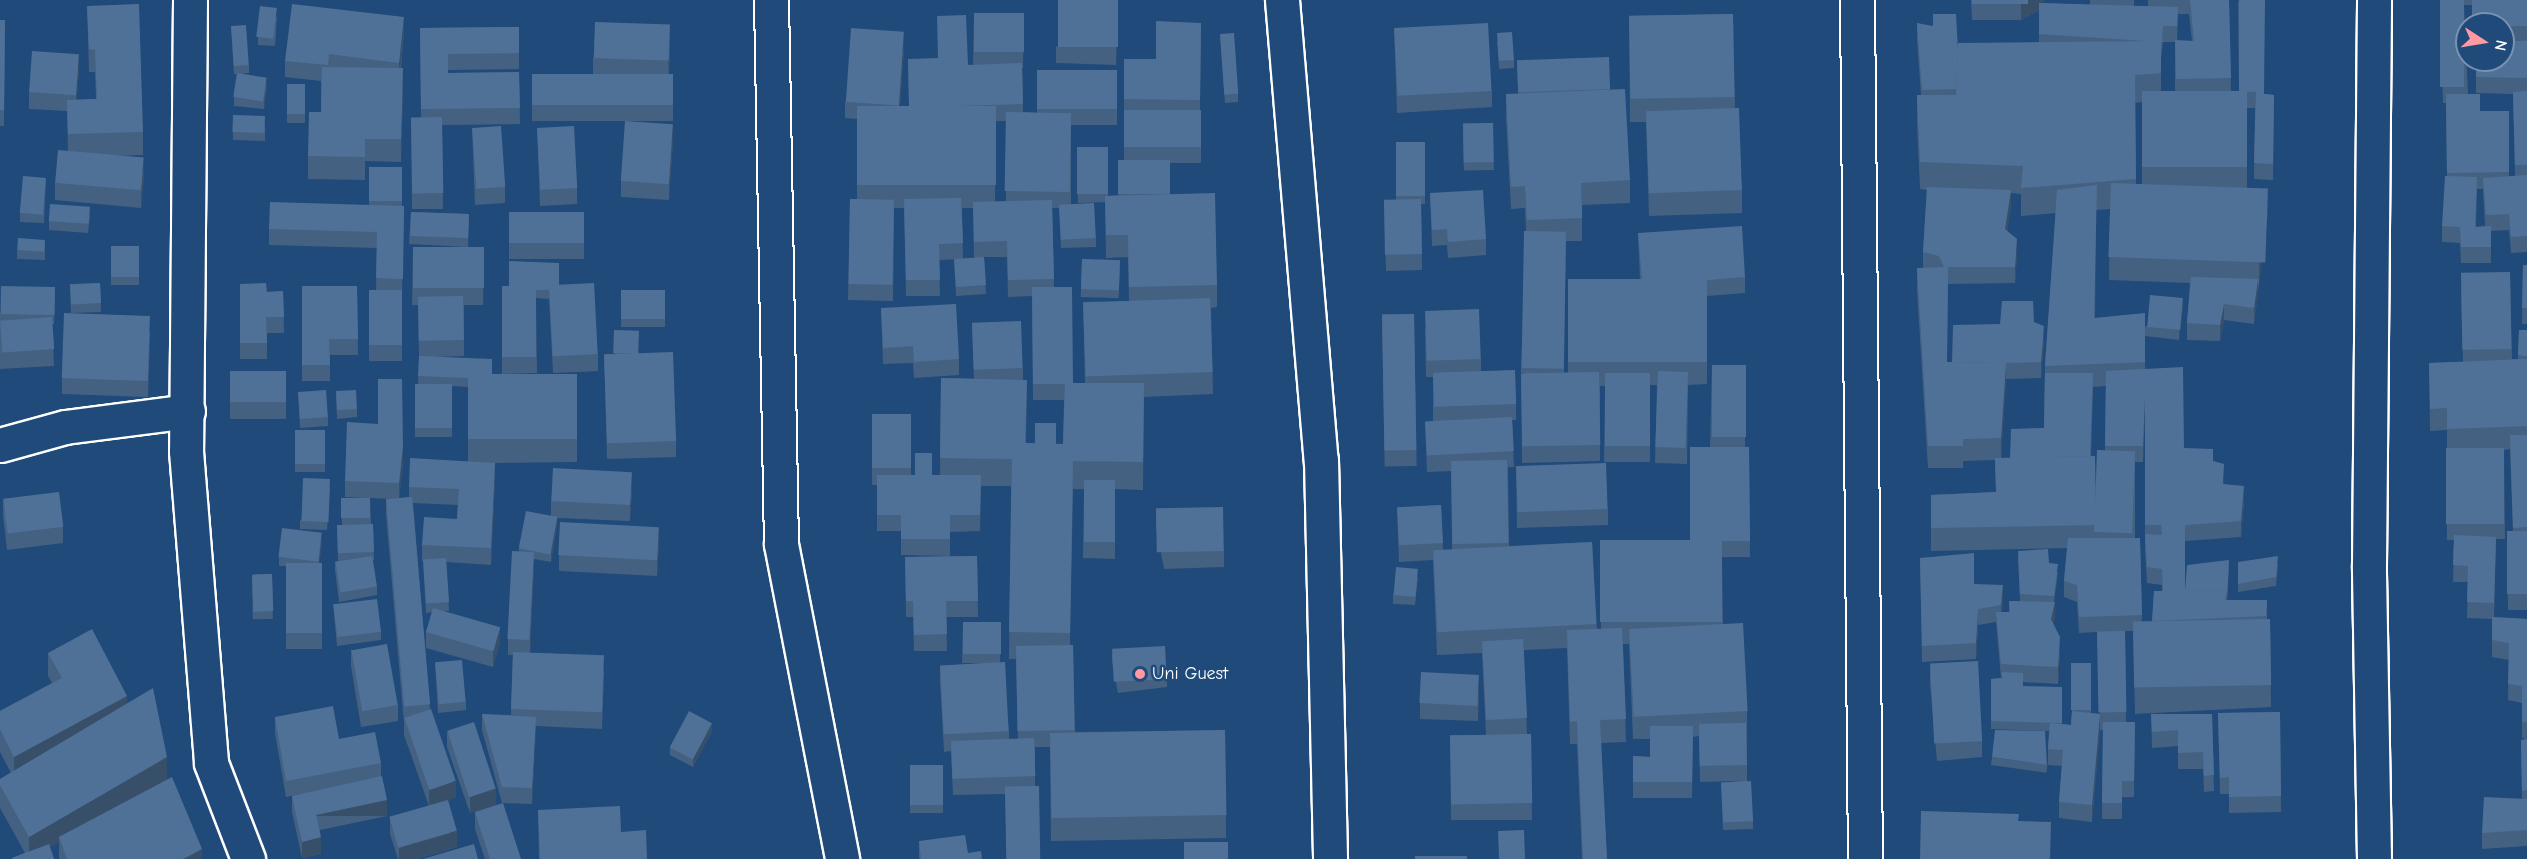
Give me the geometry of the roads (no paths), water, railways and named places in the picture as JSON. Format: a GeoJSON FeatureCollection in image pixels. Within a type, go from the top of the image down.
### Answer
{"type":"FeatureCollection","features":[{"type":"Feature","properties":{"kind":"street"},"geometry":{"type":"LineString","coordinates":[[190,0],[186,451],[211,763],[248,859]]}},
{"type":"Feature","properties":{"kind":"street"},"geometry":{"type":"LineString","coordinates":[[771,0],[782,544],[842,859]]}},
{"type":"Feature","properties":{"kind":"street"},"geometry":{"type":"LineString","coordinates":[[1282,0],[1322,460],[1330,859]]}},
{"type":"Feature","properties":{"kind":"street"},"geometry":{"type":"LineString","coordinates":[[1857,0],[1865,859]]}},
{"type":"Feature","properties":{"kind":"street"},"geometry":{"type":"LineString","coordinates":[[2374,0],[2369,554],[2374,859]]}},
{"type":"Feature","properties":{"kind":"street"},"geometry":{"type":"LineString","coordinates":[[0,445],[65,427],[188,411]]}},
{"type":"Feature","properties":{"kind":"place","name":"Uni Guest"},"geometry":{"type":"Point","coordinates":[1140,674]}}]}
